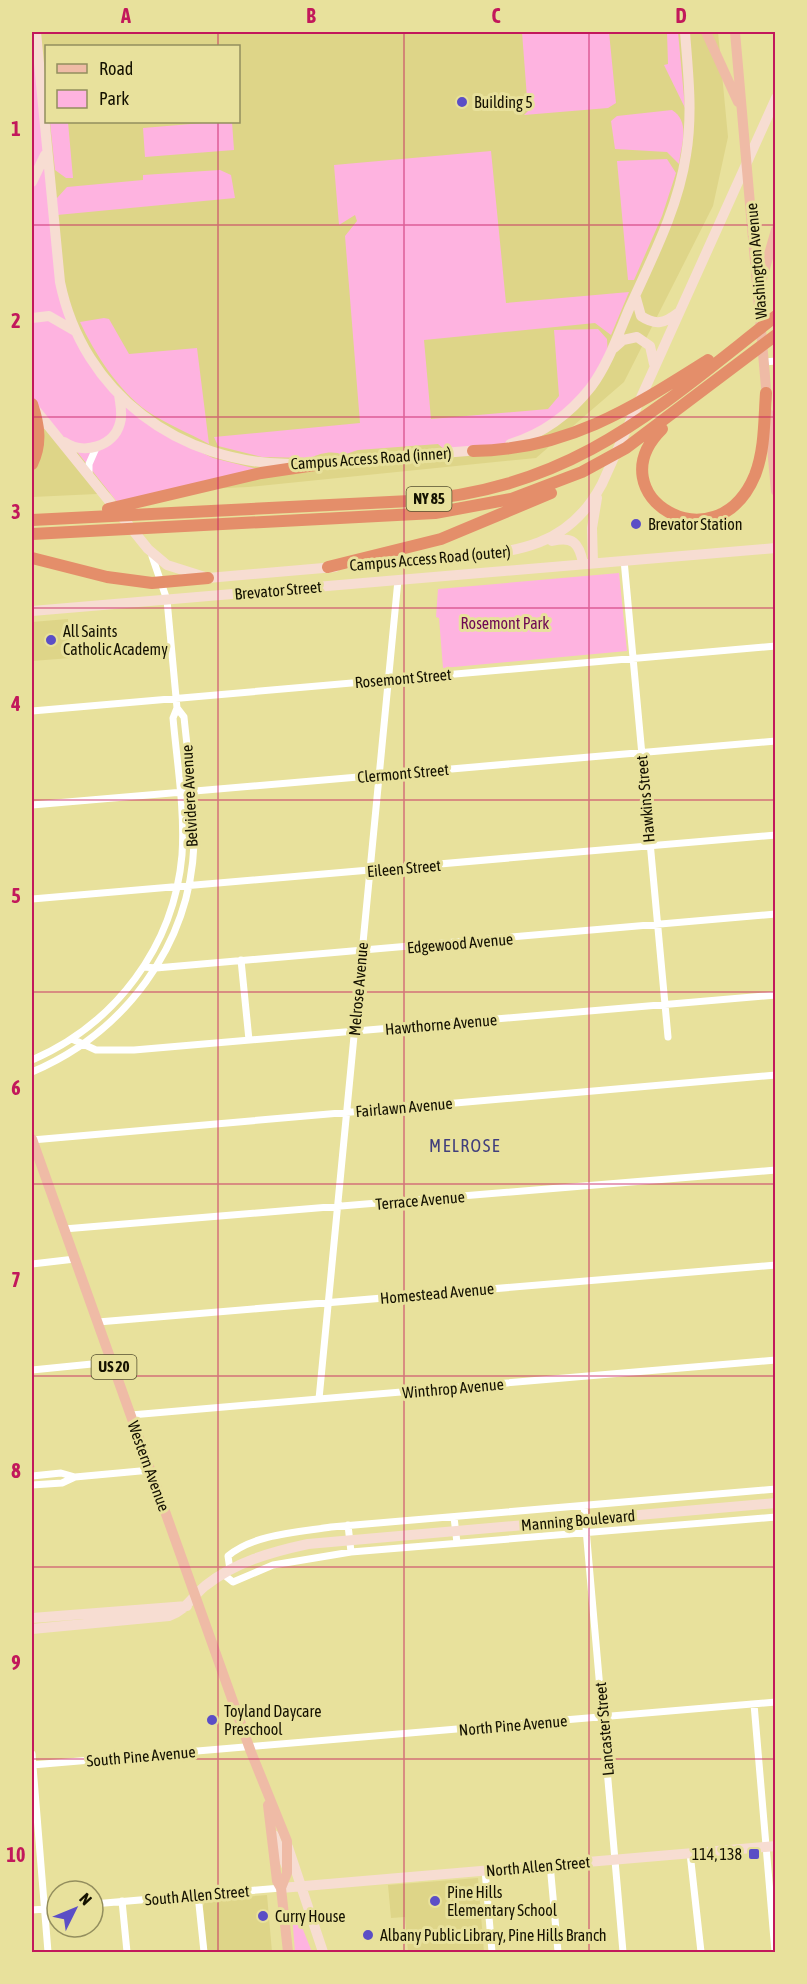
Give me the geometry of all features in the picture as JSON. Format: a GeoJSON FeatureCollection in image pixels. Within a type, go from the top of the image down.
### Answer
{"type":"FeatureCollection","features":[{"type":"Feature","properties":{"kind":"highway"},"geometry":{"type":"LineString","coordinates":[[473,451],[532,446],[599,424],[669,385],[775,317]]}},
{"type":"Feature","properties":{"kind":"highway","name":"NY 85"},"geometry":{"type":"LineString","coordinates":[[32,518],[435,499],[507,485],[567,463],[618,436],[775,317]]}},
{"type":"Feature","properties":{"kind":"highway","name":"NY 85"},"geometry":{"type":"LineString","coordinates":[[32,534],[460,510],[511,499],[543,489],[582,472],[626,448],[776,335]]}},
{"type":"Feature","properties":{"kind":"highway"},"geometry":{"type":"LineString","coordinates":[[699,394],[655,436],[646,452],[644,478],[649,493],[659,506],[675,517],[689,520],[716,516],[743,495],[769,453],[766,393]]}},
{"type":"Feature","properties":{"kind":"highway"},"geometry":{"type":"LineString","coordinates":[[32,404],[39,432],[37,451],[32,464]]}},
{"type":"Feature","properties":{"kind":"highway"},"geometry":{"type":"LineString","coordinates":[[328,567],[423,544],[495,519],[585,477],[626,448]]}},
{"type":"Feature","properties":{"kind":"highway"},"geometry":{"type":"LineString","coordinates":[[32,518],[123,507],[248,477],[315,465]]}},
{"type":"Feature","properties":{"kind":"highway"},"geometry":{"type":"LineString","coordinates":[[32,558],[107,578],[166,584],[208,578]]}},
{"type":"Feature","properties":{"kind":"main road"},"geometry":{"type":"LineString","coordinates":[[706,32],[742,112]]}},
{"type":"Feature","properties":{"kind":"main road","name":"Washington Avenue"},"geometry":{"type":"LineString","coordinates":[[735,32],[760,313],[768,360],[766,393]]}},
{"type":"Feature","properties":{"kind":"main road"},"geometry":{"type":"LineString","coordinates":[[759,297],[776,230]]}},
{"type":"Feature","properties":{"kind":"main road"},"geometry":{"type":"LineString","coordinates":[[769,453],[776,491]]}},
{"type":"Feature","properties":{"kind":"main road","name":"Western Avenue"},"geometry":{"type":"LineString","coordinates":[[32,1139],[35,1157],[98,1322],[266,1793],[287,1841]]}},
{"type":"Feature","properties":{"kind":"main road","name":"Western Avenue"},"geometry":{"type":"LineString","coordinates":[[266,1793],[273,1832]]}},
{"type":"Feature","properties":{"kind":"main road","name":"US 20"},"geometry":{"type":"LineString","coordinates":[[273,1832],[277,1881],[281,1888],[288,1953]]}},
{"type":"Feature","properties":{"kind":"main road","name":"US 20"},"geometry":{"type":"LineString","coordinates":[[281,1888],[288,1869],[287,1841]]}},
{"type":"Feature","properties":{"kind":"street","name":"Campus Access Road (inner)"},"geometry":{"type":"LineString","coordinates":[[36,32],[60,282],[75,331],[97,368],[119,394],[146,419],[195,447],[262,464],[315,465],[473,451],[523,440],[556,421],[571,409],[592,386],[608,357],[668,220],[686,155],[689,112],[685,32]]}},
{"type":"Feature","properties":{"kind":"street"},"geometry":{"type":"LineString","coordinates":[[32,56],[39,68]]}},
{"type":"Feature","properties":{"kind":"street","name":"Campus Access Road (outer)"},"geometry":{"type":"LineString","coordinates":[[32,404],[146,545],[168,565],[208,578],[497,554],[540,543],[562,531],[584,512],[606,473],[776,98]]}},
{"type":"Feature","properties":{"kind":"street"},"geometry":{"type":"LineString","coordinates":[[32,182],[46,152]]}},
{"type":"Feature","properties":{"kind":"street"},"geometry":{"type":"LineString","coordinates":[[636,294],[637,309],[641,316],[649,322],[657,324],[668,321],[680,312]]}},
{"type":"Feature","properties":{"kind":"street"},"geometry":{"type":"LineString","coordinates":[[32,318],[49,316],[75,331]]}},
{"type":"Feature","properties":{"kind":"street"},"geometry":{"type":"LineString","coordinates":[[608,357],[623,340],[637,337],[650,346],[654,368]]}},
{"type":"Feature","properties":{"kind":"street"},"geometry":{"type":"LineString","coordinates":[[55,435],[74,448],[96,447],[114,435],[118,429],[122,414],[119,394]]}},
{"type":"Feature","properties":{"kind":"street"},"geometry":{"type":"LineString","coordinates":[[89,476],[89,464],[96,447]]}},
{"type":"Feature","properties":{"kind":"street"},"geometry":{"type":"LineString","coordinates":[[588,563],[593,517],[606,473]]}},
{"type":"Feature","properties":{"kind":"street"},"geometry":{"type":"LineString","coordinates":[[540,543],[564,538],[573,540],[588,563]]}},
{"type":"Feature","properties":{"kind":"street","name":"Belvidere Avenue"},"geometry":{"type":"LineString","coordinates":[[146,545],[166,584]]}},
{"type":"Feature","properties":{"kind":"street","name":"Brevator Street"},"geometry":{"type":"LineString","coordinates":[[32,612],[776,548]]}},
{"type":"Feature","properties":{"kind":"street","name":"Hawkins Street"},"geometry":{"type":"LineString","coordinates":[[624,560],[668,1037]]}},
{"type":"Feature","properties":{"kind":"street","name":"Belvidere Avenue"},"geometry":{"type":"LineString","coordinates":[[32,1060],[72,1039],[116,1002],[144,967],[165,927],[176,887],[182,853],[180,792],[173,718],[177,708],[166,584],[168,565]]}},
{"type":"Feature","properties":{"kind":"street","name":"Melrose Avenue"},"geometry":{"type":"LineString","coordinates":[[319,1399],[398,580]]}},
{"type":"Feature","properties":{"kind":"street","name":"Rosemont Street"},"geometry":{"type":"LineString","coordinates":[[32,711],[776,646]]}},
{"type":"Feature","properties":{"kind":"street","name":"Belvidere Avenue"},"geometry":{"type":"LineString","coordinates":[[32,1072],[82,1046],[123,1011],[156,968],[174,932],[188,886],[194,843],[184,717],[177,708]]}},
{"type":"Feature","properties":{"kind":"street","name":"Clermont Street"},"geometry":{"type":"LineString","coordinates":[[32,805],[776,741]]}},
{"type":"Feature","properties":{"kind":"street","name":"Eileen Street"},"geometry":{"type":"LineString","coordinates":[[32,899],[776,835]]}},
{"type":"Feature","properties":{"kind":"street","name":"Edgewood Avenue"},"geometry":{"type":"LineString","coordinates":[[144,967],[156,968],[362,951],[776,914]]}},
{"type":"Feature","properties":{"kind":"street"},"geometry":{"type":"LineString","coordinates":[[241,960],[249,1040]]}},
{"type":"Feature","properties":{"kind":"street","name":"Hawthorne Avenue"},"geometry":{"type":"LineString","coordinates":[[72,1039],[82,1046],[110,1051],[776,995]]}},
{"type":"Feature","properties":{"kind":"street","name":"Fairlawn Avenue"},"geometry":{"type":"LineString","coordinates":[[32,1139],[776,1075]]}},
{"type":"Feature","properties":{"kind":"street","name":"Terrace Avenue"},"geometry":{"type":"LineString","coordinates":[[64,1229],[776,1170]]}},
{"type":"Feature","properties":{"kind":"street"},"geometry":{"type":"LineString","coordinates":[[32,1264],[75,1259]]}},
{"type":"Feature","properties":{"kind":"street","name":"Homestead Avenue"},"geometry":{"type":"LineString","coordinates":[[98,1322],[776,1264]]}},
{"type":"Feature","properties":{"kind":"street","name":"Winthrop Avenue"},"geometry":{"type":"LineString","coordinates":[[131,1415],[776,1360]]}},
{"type":"Feature","properties":{"kind":"street"},"geometry":{"type":"LineString","coordinates":[[32,1370],[112,1362]]}},
{"type":"Feature","properties":{"kind":"street"},"geometry":{"type":"LineString","coordinates":[[32,1485],[62,1483],[75,1477],[151,1470]]}},
{"type":"Feature","properties":{"kind":"street"},"geometry":{"type":"LineString","coordinates":[[32,1476],[61,1473],[75,1477]]}},
{"type":"Feature","properties":{"kind":"street","name":"Manning Boulevard"},"geometry":{"type":"LineString","coordinates":[[776,1489],[297,1532],[251,1544],[228,1556],[226,1572],[228,1580],[234,1582],[273,1565],[351,1552],[776,1517]]}},
{"type":"Feature","properties":{"kind":"street"},"geometry":{"type":"LineString","coordinates":[[700,1496],[703,1523]]}},
{"type":"Feature","properties":{"kind":"street","name":"Manning Boulevard"},"geometry":{"type":"LineString","coordinates":[[104,1617],[160,1618],[187,1606],[226,1572],[274,1552],[350,1539],[776,1503]]}},
{"type":"Feature","properties":{"kind":"street","name":"Lancaster Street"},"geometry":{"type":"LineString","coordinates":[[584,1506],[623,1953]]}},
{"type":"Feature","properties":{"kind":"street"},"geometry":{"type":"LineString","coordinates":[[454,1517],[457,1543]]}},
{"type":"Feature","properties":{"kind":"street"},"geometry":{"type":"LineString","coordinates":[[348,1526],[351,1552]]}},
{"type":"Feature","properties":{"kind":"street"},"geometry":{"type":"LineString","coordinates":[[32,1618],[104,1617]]}},
{"type":"Feature","properties":{"kind":"street"},"geometry":{"type":"LineString","coordinates":[[32,1629],[104,1617]]}},
{"type":"Feature","properties":{"kind":"street","name":"North Pine Avenue"},"geometry":{"type":"LineString","coordinates":[[250,1748],[776,1702]]}},
{"type":"Feature","properties":{"kind":"street"},"geometry":{"type":"LineString","coordinates":[[754,1704],[771,1846],[775,1953]]}},
{"type":"Feature","properties":{"kind":"street","name":"South Pine Avenue"},"geometry":{"type":"LineString","coordinates":[[32,1765],[250,1748]]}},
{"type":"Feature","properties":{"kind":"street"},"geometry":{"type":"LineString","coordinates":[[32,1754],[48,1953]]}},
{"type":"Feature","properties":{"kind":"street","name":"Western Avenue"},"geometry":{"type":"LineString","coordinates":[[273,1832],[288,1869],[300,1885]]}},
{"type":"Feature","properties":{"kind":"street","name":"Western Avenue"},"geometry":{"type":"LineString","coordinates":[[287,1841],[323,1953]]}},
{"type":"Feature","properties":{"kind":"street","name":"North Allen Street"},"geometry":{"type":"LineString","coordinates":[[300,1885],[771,1846]]}},
{"type":"Feature","properties":{"kind":"street"},"geometry":{"type":"LineString","coordinates":[[690,1852],[700,1953]]}},
{"type":"Feature","properties":{"kind":"street"},"geometry":{"type":"LineString","coordinates":[[550,1864],[558,1953]]}},
{"type":"Feature","properties":{"kind":"street"},"geometry":{"type":"LineString","coordinates":[[485,1870],[492,1953]]}},
{"type":"Feature","properties":{"kind":"street","name":"South Allen Street"},"geometry":{"type":"LineString","coordinates":[[105,1903],[300,1885]]}},
{"type":"Feature","properties":{"kind":"street"},"geometry":{"type":"LineString","coordinates":[[198,1895],[204,1953]]}},
{"type":"Feature","properties":{"kind":"street"},"geometry":{"type":"LineString","coordinates":[[122,1901],[127,1953]]}},
{"type":"Feature","properties":{"kind":"street"},"geometry":{"type":"LineString","coordinates":[[32,1910],[44,1909]]}},
{"type":"Feature","properties":{"kind":"shaded area"},"geometry":{"type":"Polygon","coordinates":[[[32,32],[718,32],[728,137],[713,206],[624,382],[536,458],[248,487],[32,497],[32,32]]]}},
{"type":"Feature","properties":{"kind":"shaded area","name":"All Saints Catholic Academy"},"geometry":{"type":"Polygon","coordinates":[[[68,619],[71,658],[32,661],[32,622],[68,619]]]}},
{"type":"Feature","properties":{"kind":"shaded area","name":"Pine Hills Elementary School"},"geometry":{"type":"Polygon","coordinates":[[[478,1878],[484,1952],[408,1952],[405,1917],[391,1918],[388,1885],[478,1878]]]}},
{"type":"Feature","properties":{"kind":"shaded area"},"geometry":{"type":"Polygon","coordinates":[[[267,1895],[272,1952],[207,1952],[203,1906],[206,1900],[267,1895]]]}},
{"type":"Feature","properties":{"kind":"green space"},"geometry":{"type":"Polygon","coordinates":[[[32,32],[67,313],[97,368],[163,434],[213,458],[257,469],[118,503],[74,448],[32,403],[32,32]]]}},
{"type":"Feature","properties":{"kind":"green space"},"geometry":{"type":"Polygon","coordinates":[[[522,32],[609,32],[616,103],[608,108],[524,115],[528,111],[522,32]]]}},
{"type":"Feature","properties":{"kind":"green space"},"geometry":{"type":"Polygon","coordinates":[[[667,32],[678,32],[685,108],[664,65],[668,64],[667,32]]]}},
{"type":"Feature","properties":{"kind":"green space"},"geometry":{"type":"Polygon","coordinates":[[[672,110],[678,115],[683,127],[679,164],[667,152],[615,149],[611,121],[617,116],[672,110]]]}},
{"type":"Feature","properties":{"kind":"green space"},"geometry":{"type":"Polygon","coordinates":[[[50,123],[68,123],[73,178],[66,178],[55,170],[50,123]]]}},
{"type":"Feature","properties":{"kind":"green space"},"geometry":{"type":"Polygon","coordinates":[[[232,123],[234,150],[145,157],[143,128],[232,123]]]}},
{"type":"Feature","properties":{"kind":"green space"},"geometry":{"type":"Polygon","coordinates":[[[491,151],[506,303],[629,292],[611,335],[595,323],[424,340],[431,419],[548,409],[559,396],[554,330],[598,329],[607,339],[608,357],[571,409],[505,446],[444,449],[438,444],[358,450],[343,455],[327,453],[311,458],[262,457],[218,446],[214,437],[360,423],[345,236],[357,221],[355,215],[339,225],[334,165],[491,151]]]}},
{"type":"Feature","properties":{"kind":"green space"},"geometry":{"type":"Polygon","coordinates":[[[667,159],[676,173],[662,216],[634,280],[628,280],[617,161],[667,159]]]}},
{"type":"Feature","properties":{"kind":"green space"},"geometry":{"type":"Polygon","coordinates":[[[220,170],[231,175],[235,198],[57,215],[57,198],[67,187],[143,180],[143,175],[220,170]]]}},
{"type":"Feature","properties":{"kind":"green space"},"geometry":{"type":"Polygon","coordinates":[[[109,319],[129,354],[197,348],[209,444],[147,411],[126,393],[100,359],[80,322],[109,319]]]}},
{"type":"Feature","properties":{"kind":"green space","name":"Rosemont Park"},"geometry":{"type":"Polygon","coordinates":[[[619,573],[627,651],[443,668],[439,618],[436,617],[438,589],[619,573]]]}},
{"type":"Feature","properties":{"kind":"green space"},"geometry":{"type":"Polygon","coordinates":[[[292,1916],[298,1917],[312,1952],[295,1952],[292,1916]]]}},
{"type":"Feature","properties":{"kind":"place","name":"Building 5"},"geometry":{"type":"Point","coordinates":[462,102]}},
{"type":"Feature","properties":{"kind":"place","name":"Brevator Station"},"geometry":{"type":"Point","coordinates":[636,524]}},
{"type":"Feature","properties":{"kind":"place","name":"All Saints Catholic Academy"},"geometry":{"type":"Point","coordinates":[51,640]}},
{"type":"Feature","properties":{"kind":"place","name":"Toyland Daycare Preschool"},"geometry":{"type":"Point","coordinates":[212,1720]}},
{"type":"Feature","properties":{"kind":"place","name":"114, 138"},"geometry":{"type":"Point","coordinates":[754,1854]}},
{"type":"Feature","properties":{"kind":"place","name":"Pine Hills Elementary School"},"geometry":{"type":"Point","coordinates":[435,1901]}},
{"type":"Feature","properties":{"kind":"place","name":"Curry House"},"geometry":{"type":"Point","coordinates":[263,1916]}},
{"type":"Feature","properties":{"kind":"place","name":"Albany Public Library, Pine Hills Branch"},"geometry":{"type":"Point","coordinates":[368,1935]}},
{"type":"Feature","properties":{"kind":"district","name":"MELROSE"},"geometry":{"type":"Point","coordinates":[465,1146]}}]}
